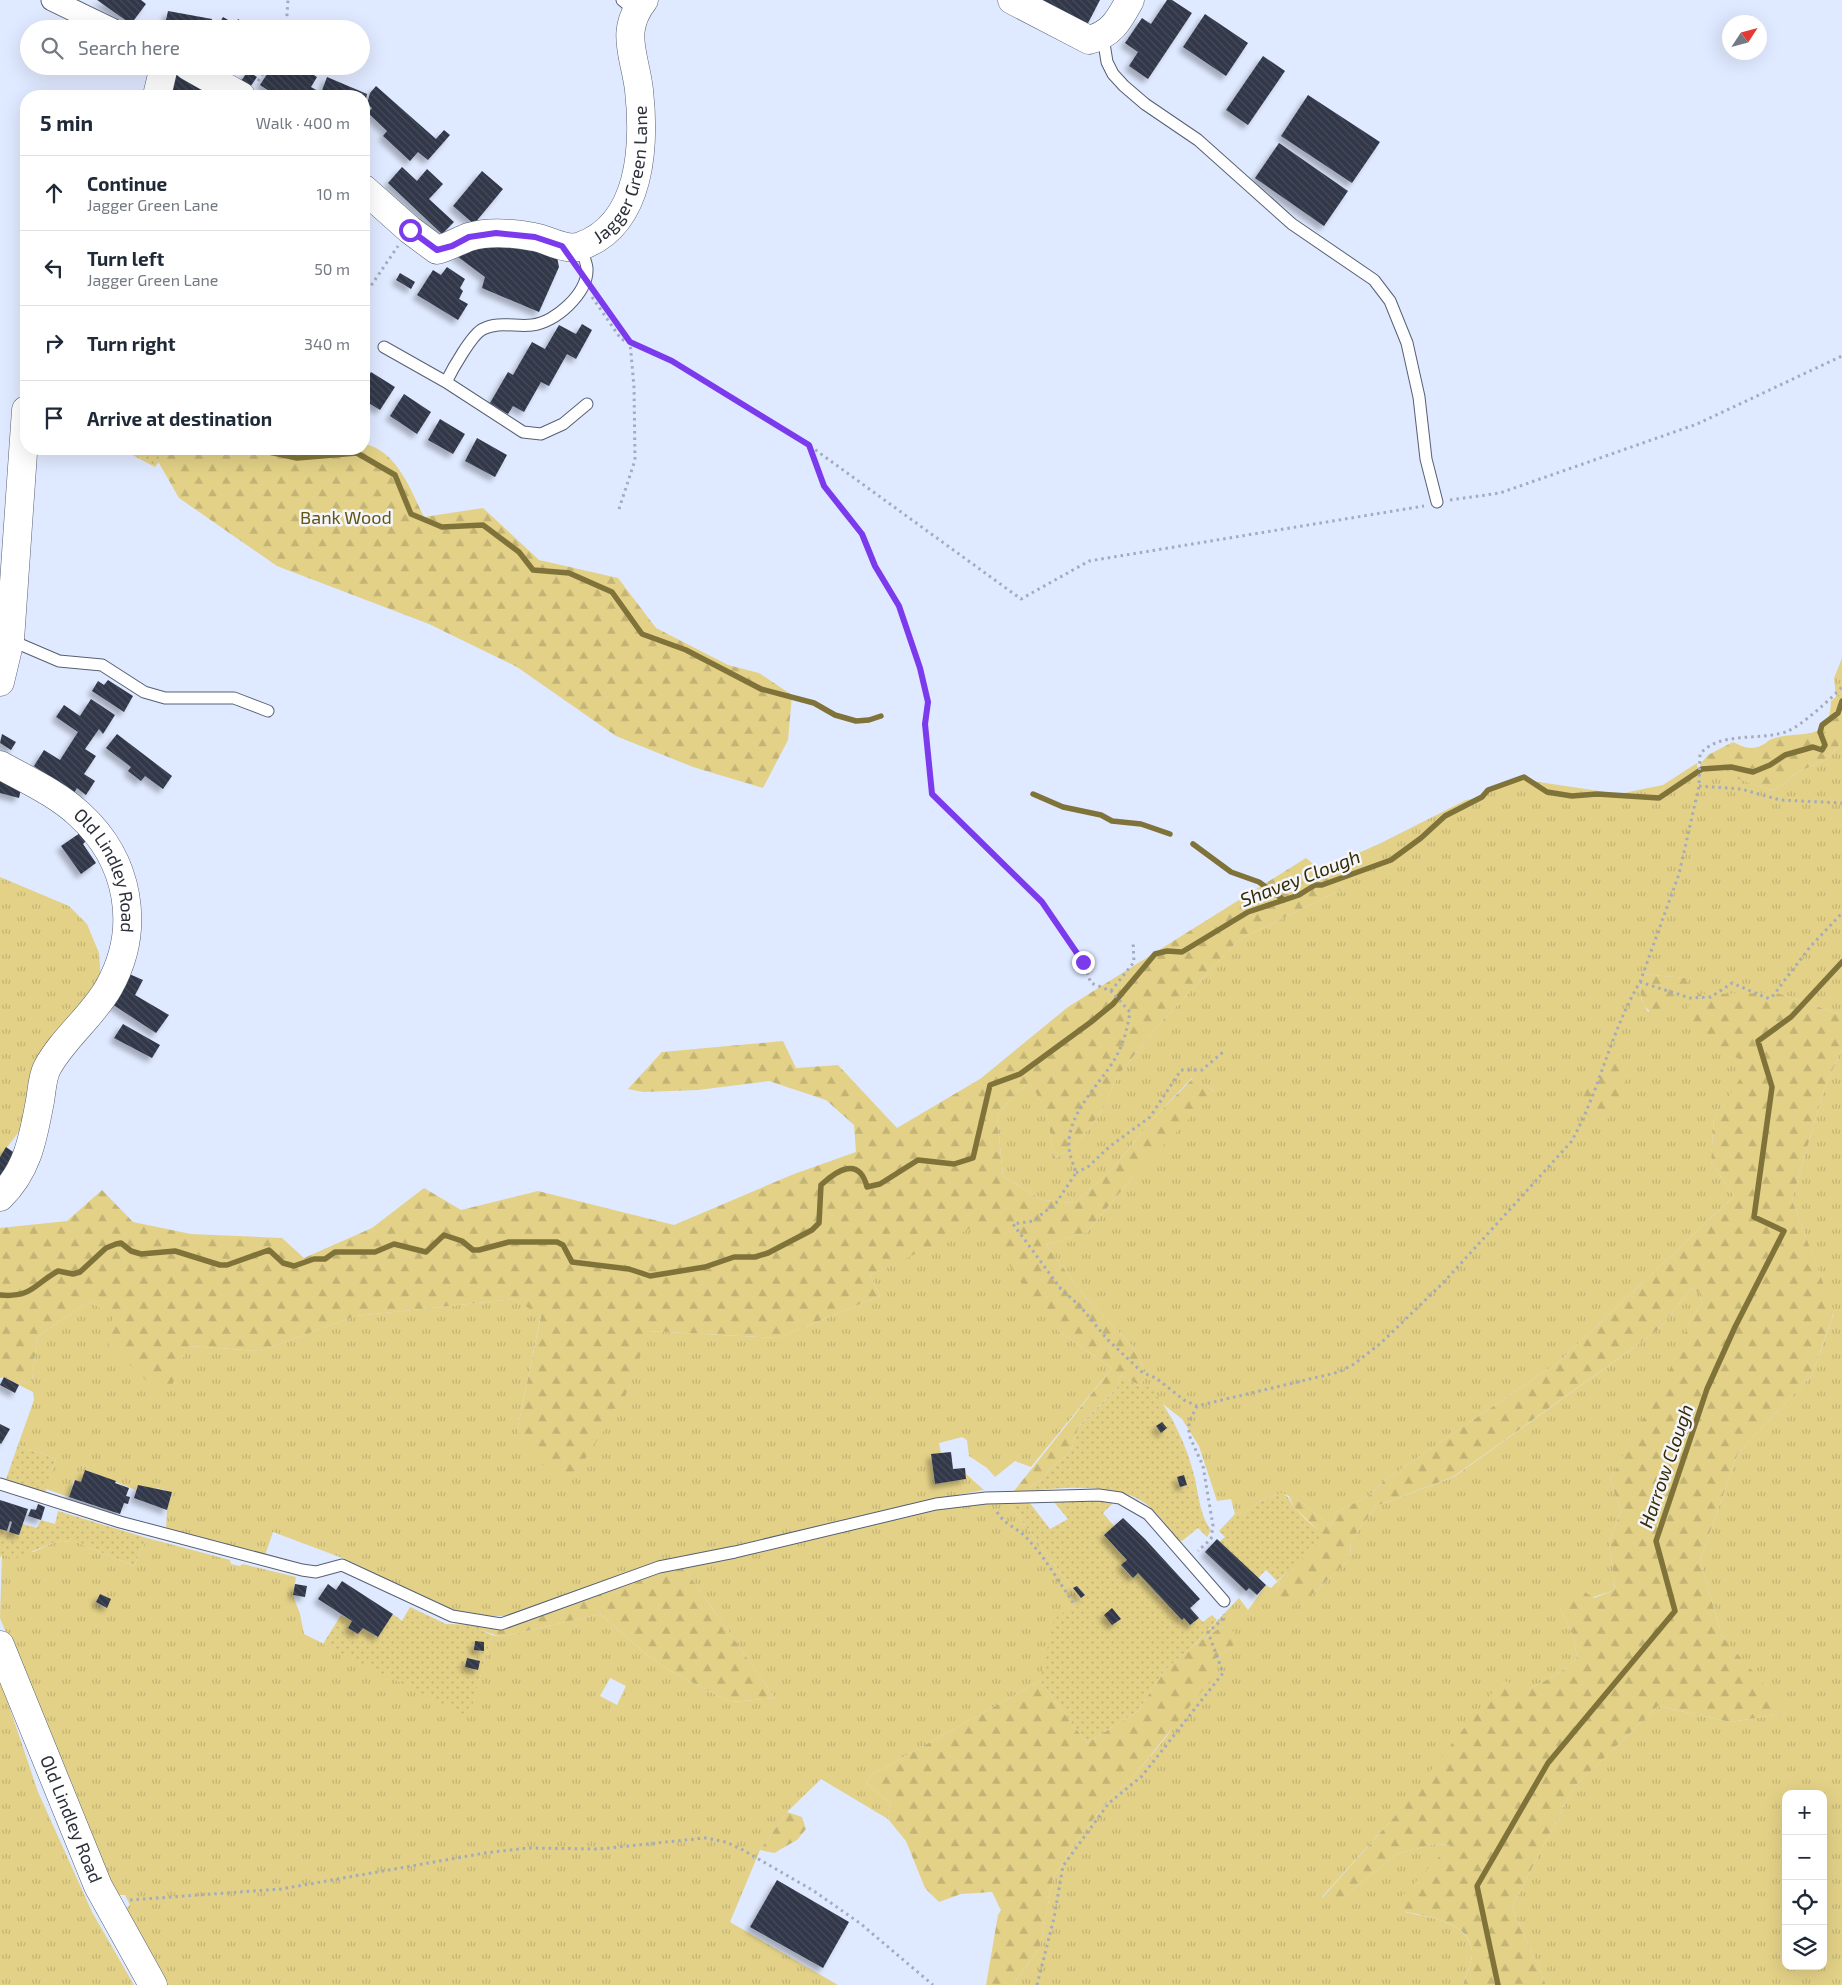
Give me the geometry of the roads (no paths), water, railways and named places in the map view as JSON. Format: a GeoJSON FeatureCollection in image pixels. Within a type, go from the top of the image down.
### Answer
{"type":"FeatureCollection","features":[{"type":"Feature","properties":{"kind":"street"},"geometry":{"type":"LineString","coordinates":[[52,0],[93,20]]}},
{"type":"Feature","properties":{"kind":"street"},"geometry":{"type":"LineString","coordinates":[[1012,0],[1088,40],[1103,37],[1117,25],[1128,1]]}},
{"type":"Feature","properties":{"kind":"street","name":"Jagger Green Lane"},"geometry":{"type":"LineString","coordinates":[[370,194],[410,230],[437,250],[452,246],[469,237],[496,233],[535,237],[562,246],[579,247],[599,237],[622,214],[634,188],[641,146],[639,90],[629,40],[634,4]]}},
{"type":"Feature","properties":{"kind":"street"},"geometry":{"type":"LineString","coordinates":[[158,90],[162,75]]}},
{"type":"Feature","properties":{"kind":"street"},"geometry":{"type":"LineString","coordinates":[[204,75],[230,90]]}},
{"type":"Feature","properties":{"kind":"street"},"geometry":{"type":"LineString","coordinates":[[0,682],[10,640],[23,455]]}},
{"type":"Feature","properties":{"kind":"street","name":"Old Lindley Road"},"geometry":{"type":"LineString","coordinates":[[0,765],[64,803],[100,836],[118,867],[125,894],[127,931],[122,959],[109,987],[46,1070],[27,1158],[14,1181],[0,1197]]}},
{"type":"Feature","properties":{"kind":"street","name":"Old Lindley Road"},"geometry":{"type":"LineString","coordinates":[[0,1645],[76,1836],[108,1908],[153,1985]]}},
{"type":"Feature","properties":{"kind":"lane"},"geometry":{"type":"LineString","coordinates":[[1103,37],[1107,62],[1113,74],[1124,86],[1145,104],[1198,140],[1292,224],[1374,280],[1390,301],[1407,343],[1418,397],[1426,459],[1437,502]]}},
{"type":"Feature","properties":{"kind":"lane"},"geometry":{"type":"LineString","coordinates":[[446,382],[462,355],[482,329],[499,324],[533,325],[552,320],[564,311],[579,292],[587,269],[579,247]]}},
{"type":"Feature","properties":{"kind":"lane"},"geometry":{"type":"LineString","coordinates":[[384,347],[446,382],[523,432],[541,434],[563,424],[587,404]]}},
{"type":"Feature","properties":{"kind":"lane"},"geometry":{"type":"LineString","coordinates":[[10,640],[59,661],[102,665],[144,692],[165,698],[234,698],[268,711]]}},
{"type":"Feature","properties":{"kind":"lane"},"geometry":{"type":"LineString","coordinates":[[0,1484],[120,1522],[302,1570],[316,1572],[342,1565],[452,1616],[501,1624],[659,1567],[735,1552],[936,1504],[986,1498],[1099,1495],[1120,1498],[1148,1514],[1224,1601]]}},
{"type":"Feature","properties":{"kind":"waterway"},"geometry":{"type":"LineString","coordinates":[[283,455],[297,458],[333,455]]}},
{"type":"Feature","properties":{"kind":"waterway"},"geometry":{"type":"LineString","coordinates":[[360,455],[395,475],[411,514],[442,527],[483,525],[519,552],[533,570],[569,573],[612,592],[642,634],[686,650],[761,689],[814,703],[835,715],[856,721],[869,720],[881,716]]}},
{"type":"Feature","properties":{"kind":"waterway","name":"Shavey Clough"},"geometry":{"type":"LineString","coordinates":[[0,1295],[26,1292],[58,1271],[73,1274],[80,1272],[106,1248],[121,1243],[131,1251],[141,1254],[175,1251],[220,1265],[227,1265],[269,1250],[283,1263],[294,1266],[314,1259],[325,1259],[335,1252],[375,1252],[394,1244],[426,1252],[444,1235],[462,1241],[473,1250],[509,1242],[557,1242],[563,1245],[572,1262],[629,1269],[650,1276],[705,1267],[734,1257],[755,1257],[768,1253],[812,1230],[819,1223],[821,1185],[840,1171],[853,1169],[859,1172],[867,1187],[880,1184],[918,1160],[954,1164],[973,1158],[990,1085],[1020,1074],[1091,1022],[1113,1004],[1155,954],[1167,951],[1182,952],[1248,912],[1299,895],[1315,885],[1322,885],[1391,860],[1421,838],[1445,816],[1482,797],[1488,790],[1524,777],[1547,792],[1572,796],[1597,794],[1659,798],[1702,769],[1731,767],[1753,772],[1770,765],[1785,755],[1813,747],[1822,750],[1825,745],[1820,732],[1822,725],[1838,713],[1842,701]]}},
{"type":"Feature","properties":{"kind":"waterway"},"geometry":{"type":"LineString","coordinates":[[1033,794],[1063,807],[1101,815],[1112,821],[1141,824],[1170,834]]}},
{"type":"Feature","properties":{"kind":"waterway"},"geometry":{"type":"LineString","coordinates":[[1193,844],[1231,872],[1259,882],[1284,900]]}},
{"type":"Feature","properties":{"kind":"waterway","name":"Harrow Clough"},"geometry":{"type":"LineString","coordinates":[[1498,1985],[1477,1886],[1548,1763],[1675,1611],[1656,1541],[1707,1389],[1735,1327],[1784,1231],[1754,1217],[1772,1087],[1758,1041],[1791,1017],[1842,962]]}},
{"type":"Feature","properties":{"kind":"park label","name":"Bank Wood"},"geometry":{"type":"Point","coordinates":[346,518]}}]}
